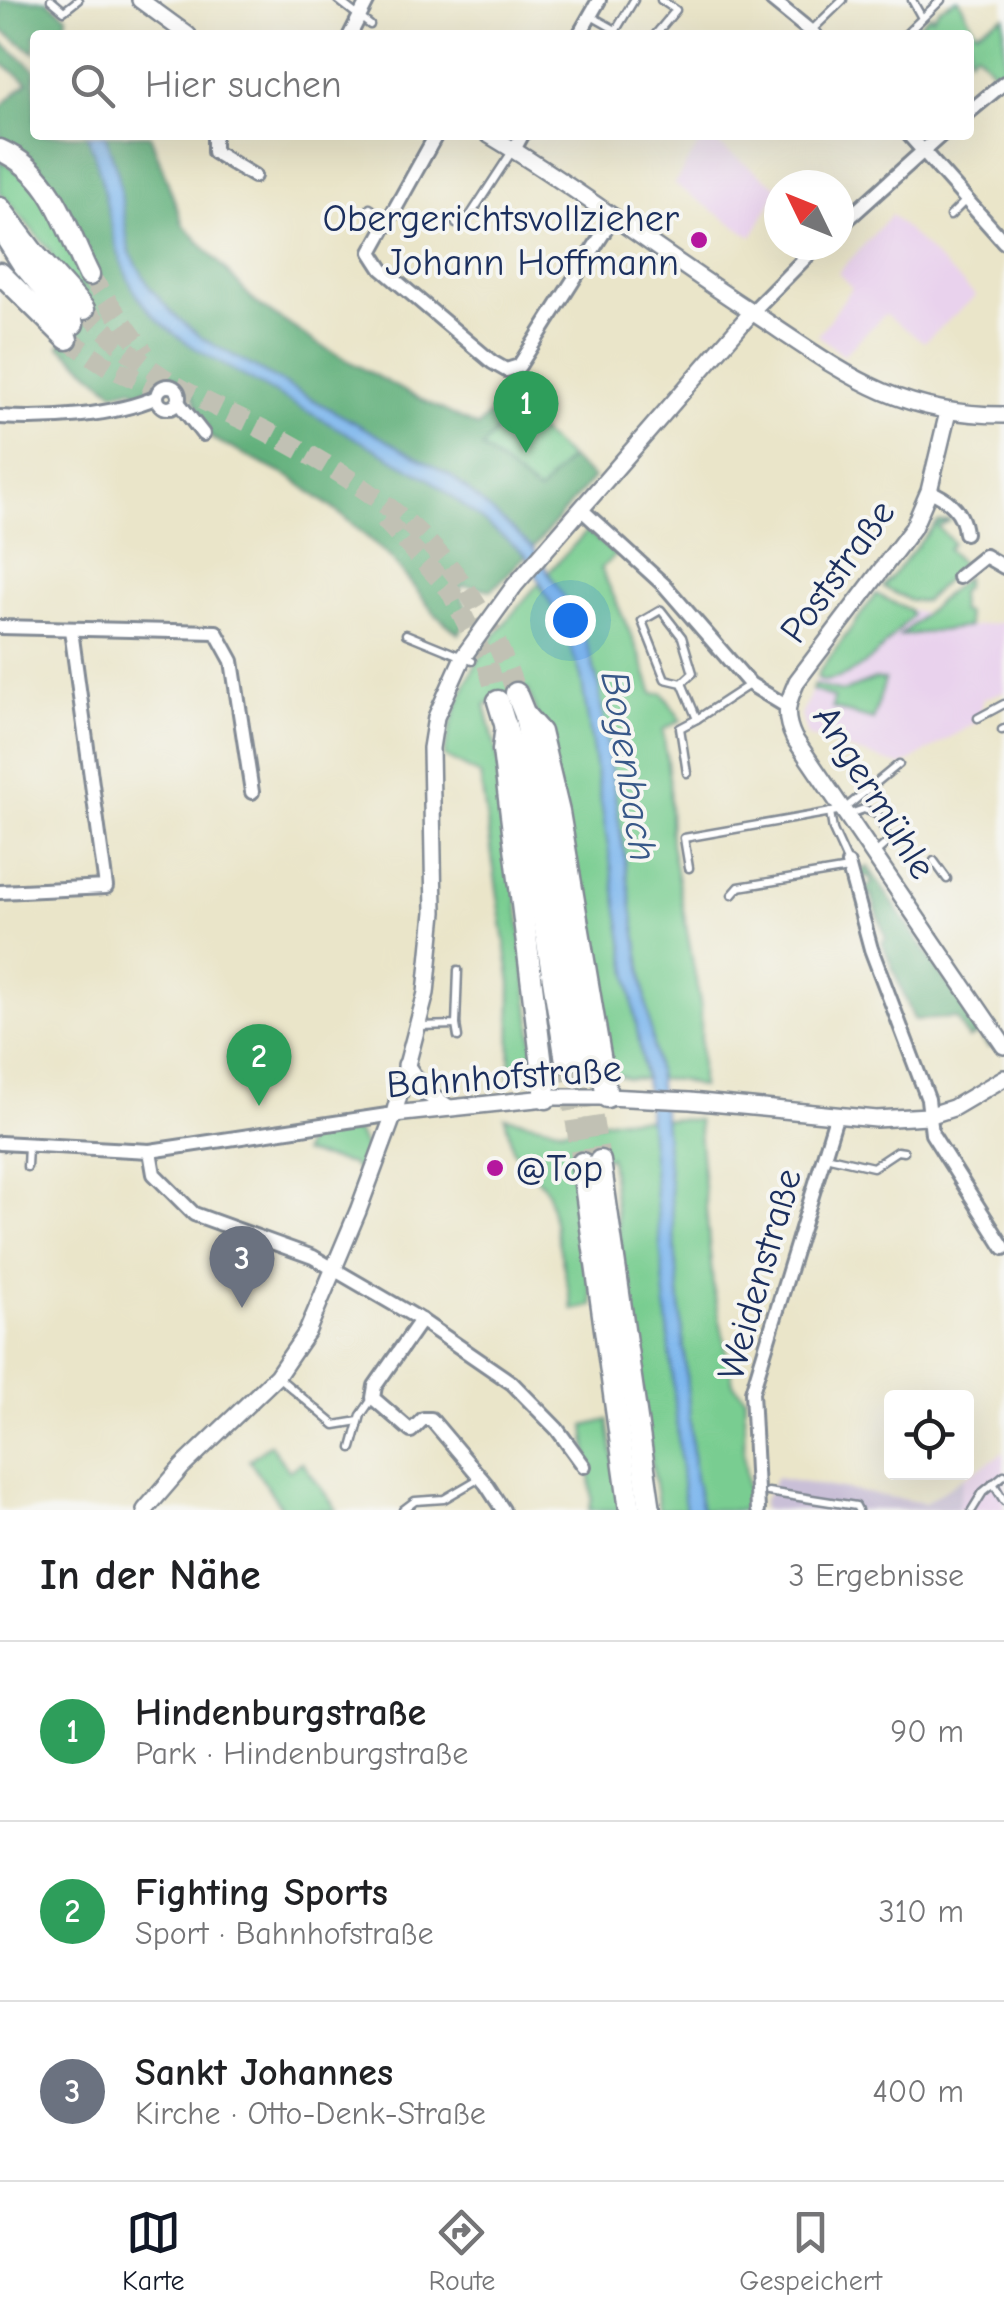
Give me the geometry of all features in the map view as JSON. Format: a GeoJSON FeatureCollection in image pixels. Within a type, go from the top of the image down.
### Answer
{"type":"FeatureCollection","features":[{"type":"Feature","properties":{"kind":"highway"},"geometry":{"type":"LineString","coordinates":[[0,150],[34,170],[54,198],[90,275]]}},
{"type":"Feature","properties":{"kind":"highway"},"geometry":{"type":"LineString","coordinates":[[0,208],[34,252],[75,324]]}},
{"type":"Feature","properties":{"kind":"highway"},"geometry":{"type":"LineString","coordinates":[[0,228],[22,263],[75,324]]}},
{"type":"Feature","properties":{"kind":"highway"},"geometry":{"type":"LineString","coordinates":[[0,274],[75,324]]}},
{"type":"Feature","properties":{"kind":"highway"},"geometry":{"type":"LineString","coordinates":[[507,697],[516,720],[574,1059]]}},
{"type":"Feature","properties":{"kind":"highway"},"geometry":{"type":"LineString","coordinates":[[516,720],[540,732],[559,812],[607,1097]]}},
{"type":"Feature","properties":{"kind":"highway"},"geometry":{"type":"LineString","coordinates":[[516,720],[503,750],[546,1098]]}},
{"type":"Feature","properties":{"kind":"highway"},"geometry":{"type":"LineString","coordinates":[[630,1510],[591,1162],[650,1510]]}},
{"type":"Feature","properties":{"kind":"street"},"geometry":{"type":"LineString","coordinates":[[140,0],[181,30]]}},
{"type":"Feature","properties":{"kind":"street"},"geometry":{"type":"LineString","coordinates":[[355,30],[365,21],[368,0]]}},
{"type":"Feature","properties":{"kind":"street"},"geometry":{"type":"LineString","coordinates":[[772,0],[810,30]]}},
{"type":"Feature","properties":{"kind":"street"},"geometry":{"type":"LineString","coordinates":[[582,30],[592,6]]}},
{"type":"Feature","properties":{"kind":"street"},"geometry":{"type":"LineString","coordinates":[[974,108],[1004,83]]}},
{"type":"Feature","properties":{"kind":"street"},"geometry":{"type":"LineString","coordinates":[[214,140],[214,152],[254,176]]}},
{"type":"Feature","properties":{"kind":"street"},"geometry":{"type":"LineString","coordinates":[[433,140],[371,252],[382,269],[506,370],[520,366],[614,216]]}},
{"type":"Feature","properties":{"kind":"street"},"geometry":{"type":"LineString","coordinates":[[913,140],[1004,242]]}},
{"type":"Feature","properties":{"kind":"street"},"geometry":{"type":"LineString","coordinates":[[854,212],[935,140]]}},
{"type":"Feature","properties":{"kind":"street"},"geometry":{"type":"LineString","coordinates":[[518,142],[614,216],[848,377],[904,401],[948,412],[1004,415]]}},
{"type":"Feature","properties":{"kind":"street"},"geometry":{"type":"LineString","coordinates":[[145,1510],[182,1467],[278,1376],[307,1332],[394,1114],[426,993],[434,912],[430,748],[436,717],[515,584],[752,312],[803,260]]}},
{"type":"Feature","properties":{"kind":"street"},"geometry":{"type":"LineString","coordinates":[[0,417],[133,408],[157,397],[162,388],[172,387],[179,394],[178,402],[204,434]]}},
{"type":"Feature","properties":{"kind":"street","name":"Poststraße"},"geometry":{"type":"LineString","coordinates":[[786,706],[797,680],[913,528],[929,491],[948,412]]}},
{"type":"Feature","properties":{"kind":"street"},"geometry":{"type":"LineString","coordinates":[[929,491],[948,499],[964,521],[965,533]]}},
{"type":"Feature","properties":{"kind":"street","name":"Angermühle"},"geometry":{"type":"LineString","coordinates":[[582,510],[664,584],[750,684],[786,706],[794,738],[839,812],[1004,1046]]}},
{"type":"Feature","properties":{"kind":"street"},"geometry":{"type":"LineString","coordinates":[[959,577],[985,556],[1004,567]]}},
{"type":"Feature","properties":{"kind":"street"},"geometry":{"type":"LineString","coordinates":[[0,627],[216,632],[232,661],[252,792]]}},
{"type":"Feature","properties":{"kind":"street"},"geometry":{"type":"LineString","coordinates":[[0,892],[106,887],[70,630]]}},
{"type":"Feature","properties":{"kind":"street"},"geometry":{"type":"LineString","coordinates":[[849,867],[871,949],[928,1100],[932,1134],[1004,1248]]}},
{"type":"Feature","properties":{"kind":"street"},"geometry":{"type":"LineString","coordinates":[[406,1065],[425,1092],[449,1108]]}},
{"type":"Feature","properties":{"kind":"street","name":"Bahnhofstraße"},"geometry":{"type":"LineString","coordinates":[[0,1143],[150,1151],[394,1114],[546,1098],[680,1101],[876,1120],[928,1116],[954,1108],[1004,1078]]}},
{"type":"Feature","properties":{"kind":"street","name":"Weidenstraße"},"geometry":{"type":"LineString","coordinates":[[758,1510],[752,1392],[836,1117]]}},
{"type":"Feature","properties":{"kind":"street"},"geometry":{"type":"LineString","coordinates":[[150,1151],[154,1174],[194,1214],[287,1246],[335,1268],[512,1382],[584,1466]]}},
{"type":"Feature","properties":{"kind":"street"},"geometry":{"type":"LineString","coordinates":[[421,1320],[375,1386],[373,1398],[411,1431],[423,1419],[431,1419],[504,1510]]}},
{"type":"Feature","properties":{"kind":"lane"},"geometry":{"type":"LineString","coordinates":[[51,0],[64,11],[78,0]]}},
{"type":"Feature","properties":{"kind":"lane"},"geometry":{"type":"LineString","coordinates":[[338,0],[365,21]]}},
{"type":"Feature","properties":{"kind":"lane"},"geometry":{"type":"LineString","coordinates":[[616,30],[634,0]]}},
{"type":"Feature","properties":{"kind":"lane"},"geometry":{"type":"LineString","coordinates":[[659,30],[676,10],[662,0]]}},
{"type":"Feature","properties":{"kind":"lane"},"geometry":{"type":"LineString","coordinates":[[816,30],[844,0]]}},
{"type":"Feature","properties":{"kind":"lane"},"geometry":{"type":"LineString","coordinates":[[912,0],[922,18]]}},
{"type":"Feature","properties":{"kind":"lane"},"geometry":{"type":"LineString","coordinates":[[910,30],[941,0]]}},
{"type":"Feature","properties":{"kind":"lane"},"geometry":{"type":"LineString","coordinates":[[592,6],[613,30]]}},
{"type":"Feature","properties":{"kind":"lane"},"geometry":{"type":"LineString","coordinates":[[456,224],[466,222],[518,142]]}},
{"type":"Feature","properties":{"kind":"lane"},"geometry":{"type":"LineString","coordinates":[[950,216],[967,199]]}},
{"type":"Feature","properties":{"kind":"lane"},"geometry":{"type":"LineString","coordinates":[[370,208],[387,219]]}},
{"type":"Feature","properties":{"kind":"lane"},"geometry":{"type":"LineString","coordinates":[[661,610],[682,637],[693,673],[682,683],[666,680],[642,621],[661,610]]}},
{"type":"Feature","properties":{"kind":"lane"},"geometry":{"type":"LineString","coordinates":[[406,634],[468,659]]}},
{"type":"Feature","properties":{"kind":"lane"},"geometry":{"type":"LineString","coordinates":[[682,683],[697,719]]}},
{"type":"Feature","properties":{"kind":"lane"},"geometry":{"type":"LineString","coordinates":[[687,773],[680,728],[750,684]]}},
{"type":"Feature","properties":{"kind":"lane"},"geometry":{"type":"LineString","coordinates":[[978,718],[1004,704]]}},
{"type":"Feature","properties":{"kind":"lane"},"geometry":{"type":"LineString","coordinates":[[732,895],[739,887],[849,867],[833,830],[839,812],[898,764]]}},
{"type":"Feature","properties":{"kind":"lane"},"geometry":{"type":"LineString","coordinates":[[689,868],[684,838],[864,810],[878,816],[889,841],[872,856]]}},
{"type":"Feature","properties":{"kind":"lane"},"geometry":{"type":"LineString","coordinates":[[934,861],[946,879]]}},
{"type":"Feature","properties":{"kind":"lane"},"geometry":{"type":"LineString","coordinates":[[458,970],[458,1038]]}},
{"type":"Feature","properties":{"kind":"lane"},"geometry":{"type":"LineString","coordinates":[[417,1026],[456,1026]]}},
{"type":"Feature","properties":{"kind":"lane"},"geometry":{"type":"LineString","coordinates":[[28,1144],[28,1167]]}},
{"type":"Feature","properties":{"kind":"lane"},"geometry":{"type":"LineString","coordinates":[[825,1156],[873,1168],[897,1151],[904,1152]]}},
{"type":"Feature","properties":{"kind":"lane"},"geometry":{"type":"LineString","coordinates":[[278,1376],[335,1426],[359,1421]]}},
{"type":"Feature","properties":{"kind":"lane"},"geometry":{"type":"LineString","coordinates":[[352,1448],[359,1421],[373,1398]]}},
{"type":"Feature","properties":{"kind":"lane"},"geometry":{"type":"LineString","coordinates":[[972,1510],[974,1503],[1004,1475]]}},
{"type":"Feature","properties":{"kind":"lane"},"geometry":{"type":"LineString","coordinates":[[403,1510],[416,1502],[444,1499],[481,1477]]}},
{"type":"Feature","properties":{"kind":"lane"},"geometry":{"type":"LineString","coordinates":[[993,1483],[1004,1501]]}},
{"type":"Feature","properties":{"kind":"lane"},"geometry":{"type":"LineString","coordinates":[[768,1492],[856,1506],[858,1510]]}},
{"type":"Feature","properties":{"kind":"shaded area"},"geometry":{"type":"Polygon","coordinates":[[[702,140],[712,140],[764,177],[764,215],[752,237],[674,184],[702,140]]]}},
{"type":"Feature","properties":{"kind":"shaded area"},"geometry":{"type":"Polygon","coordinates":[[[891,215],[976,296],[924,342],[885,314],[843,355],[818,335],[852,288],[838,273],[854,260],[891,215]]]}},
{"type":"Feature","properties":{"kind":"shaded area"},"geometry":{"type":"Polygon","coordinates":[[[876,592],[903,607],[968,627],[1004,622],[1004,692],[984,698],[978,721],[902,766],[807,736],[801,716],[820,671],[876,592]]]}},
{"type":"Feature","properties":{"kind":"shaded area"},"geometry":{"type":"Polygon","coordinates":[[[1004,1452],[1004,1510],[763,1510],[776,1478],[925,1503],[961,1480],[974,1480],[974,1471],[1004,1452]]]}},
{"type":"Feature","properties":{"kind":"shaded area"},"geometry":{"type":"Polygon","coordinates":[[[776,1478],[925,1503],[963,1480],[957,1510],[764,1510],[762,1503],[776,1478]]]}},
{"type":"Feature","properties":{"kind":"green space"},"geometry":{"type":"Polygon","coordinates":[[[0,0],[47,0],[67,16],[66,26],[70,30],[30,30],[30,50],[0,29],[0,0]]]}},
{"type":"Feature","properties":{"kind":"green space"},"geometry":{"type":"Polygon","coordinates":[[[959,0],[976,31],[1004,16],[1004,71],[998,76],[974,54],[974,30],[914,30],[940,8],[959,0]]]}},
{"type":"Feature","properties":{"kind":"green space"},"geometry":{"type":"Polygon","coordinates":[[[0,41],[30,65],[30,140],[89,140],[97,157],[119,250],[155,316],[221,362],[431,480],[526,555],[492,590],[463,585],[459,591],[470,614],[459,634],[435,614],[391,558],[344,517],[293,479],[211,438],[189,387],[169,374],[139,394],[133,388],[114,392],[59,346],[92,311],[75,292],[84,281],[71,213],[0,143],[0,107],[28,82],[0,62],[0,41]]]}},
{"type":"Feature","properties":{"kind":"green space"},"geometry":{"type":"Polygon","coordinates":[[[107,140],[152,140],[183,224],[255,302],[318,344],[478,427],[502,399],[519,413],[505,421],[482,448],[538,493],[569,458],[593,478],[533,548],[451,476],[203,339],[150,288],[129,251],[118,174],[107,140]]]}},
{"type":"Feature","properties":{"kind":"green space"},"geometry":{"type":"Polygon","coordinates":[[[0,161],[31,182],[43,196],[84,281],[75,292],[53,266],[50,251],[0,192],[0,161]]]}},
{"type":"Feature","properties":{"kind":"green space"},"geometry":{"type":"Polygon","coordinates":[[[519,413],[569,458],[539,494],[482,448],[505,421],[519,413]]]}},
{"type":"Feature","properties":{"kind":"green space"},"geometry":{"type":"Polygon","coordinates":[[[951,520],[938,527],[953,543],[948,549],[962,564],[924,602],[909,600],[883,587],[938,522],[951,520]]]}},
{"type":"Feature","properties":{"kind":"green space"},"geometry":{"type":"Polygon","coordinates":[[[587,531],[616,555],[601,568],[653,694],[663,693],[681,720],[663,730],[671,843],[701,1008],[701,1087],[658,1079],[598,684],[586,641],[547,574],[587,531]]]}},
{"type":"Feature","properties":{"kind":"green space"},"geometry":{"type":"Polygon","coordinates":[[[965,577],[965,587],[959,593],[960,611],[966,613],[968,627],[900,636],[965,577]]]}},
{"type":"Feature","properties":{"kind":"green space"},"geometry":{"type":"Polygon","coordinates":[[[539,583],[563,626],[581,675],[645,1079],[611,1072],[553,765],[528,689],[485,705],[505,786],[537,1078],[510,1079],[511,983],[480,775],[444,756],[467,682],[490,642],[539,583]]]}},
{"type":"Feature","properties":{"kind":"green space"},"geometry":{"type":"Polygon","coordinates":[[[876,594],[912,615],[861,666],[822,681],[817,677],[820,671],[876,594]]]}},
{"type":"Feature","properties":{"kind":"green space"},"geometry":{"type":"Polygon","coordinates":[[[875,679],[885,680],[873,720],[832,708],[834,698],[812,690],[814,685],[842,692],[875,679]]]}},
{"type":"Feature","properties":{"kind":"green space"},"geometry":{"type":"Polygon","coordinates":[[[868,867],[991,1047],[978,1034],[968,1039],[956,1018],[914,1020],[882,942],[886,939],[871,894],[865,895],[863,889],[872,884],[869,876],[862,877],[859,872],[868,867]]]}},
{"type":"Feature","properties":{"kind":"green space"},"geometry":{"type":"Polygon","coordinates":[[[505,1117],[563,1129],[620,1118],[649,1119],[686,1510],[659,1510],[626,1298],[610,1157],[571,1162],[593,1306],[573,1310],[547,1190],[513,1150],[505,1117]]]}},
{"type":"Feature","properties":{"kind":"green space"},"geometry":{"type":"Polygon","coordinates":[[[664,1119],[698,1120],[713,1286],[733,1383],[745,1397],[744,1458],[750,1510],[702,1510],[695,1479],[664,1119]]]}},
{"type":"Feature","properties":{"kind":"green space"},"geometry":{"type":"Polygon","coordinates":[[[357,1131],[368,1148],[358,1172],[351,1164],[302,1153],[307,1137],[357,1131]]]}},
{"type":"Feature","properties":{"kind":"green space"},"geometry":{"type":"Polygon","coordinates":[[[608,1420],[621,1510],[589,1510],[592,1499],[585,1426],[608,1420]]]}},
{"type":"Feature","properties":{"kind":"green space"},"geometry":{"type":"Polygon","coordinates":[[[270,1444],[289,1471],[302,1462],[337,1510],[283,1510],[249,1460],[270,1444]]]}},
{"type":"Feature","properties":{"kind":"water"},"geometry":{"type":"Polygon","coordinates":[[[89,140],[107,140],[118,174],[129,251],[150,288],[174,315],[203,339],[451,476],[533,548],[572,610],[586,641],[598,684],[664,1119],[695,1479],[702,1510],[686,1510],[683,1491],[645,1079],[581,675],[563,626],[526,555],[431,480],[209,357],[174,334],[145,306],[118,253],[89,140]]]}},
{"type":"Feature","properties":{"kind":"tunnel"},"geometry":{"type":"LineString","coordinates":[[89,275],[145,354]]}},
{"type":"Feature","properties":{"kind":"tunnel"},"geometry":{"type":"LineString","coordinates":[[84,309],[158,374],[310,455],[387,506],[420,535],[450,567],[476,604],[498,645],[516,693]]}},
{"type":"Feature","properties":{"kind":"tunnel"},"geometry":{"type":"LineString","coordinates":[[67,339],[109,367],[169,394]]}},
{"type":"Feature","properties":{"kind":"tunnel"},"geometry":{"type":"LineString","coordinates":[[384,519],[450,590],[487,664],[498,701]]}},
{"type":"Feature","properties":{"kind":"tunnel"},"geometry":{"type":"LineString","coordinates":[[583,1058],[600,1161]]}},
{"type":"Feature","properties":{"kind":"tunnel"},"geometry":{"type":"LineString","coordinates":[[566,1061],[582,1163]]}},
{"type":"Feature","properties":{"kind":"place","name":"Obergerichtsvollzieher Johann Hoffmann"},"geometry":{"type":"Point","coordinates":[699,240]}},
{"type":"Feature","properties":{"kind":"place","name":"Hindenburgstraße"},"geometry":{"type":"Point","coordinates":[526,453]}},
{"type":"Feature","properties":{"kind":"place","name":"Fighting Sports"},"geometry":{"type":"Point","coordinates":[259,1106]}},
{"type":"Feature","properties":{"kind":"place","name":"@Top"},"geometry":{"type":"Point","coordinates":[495,1168]}},
{"type":"Feature","properties":{"kind":"place","name":"Sankt Johannes"},"geometry":{"type":"Point","coordinates":[242,1308]}},
{"type":"Feature","properties":{"kind":"water label","name":"Bogenbach"},"geometry":{"type":"Point","coordinates":[630,766]}}]}
